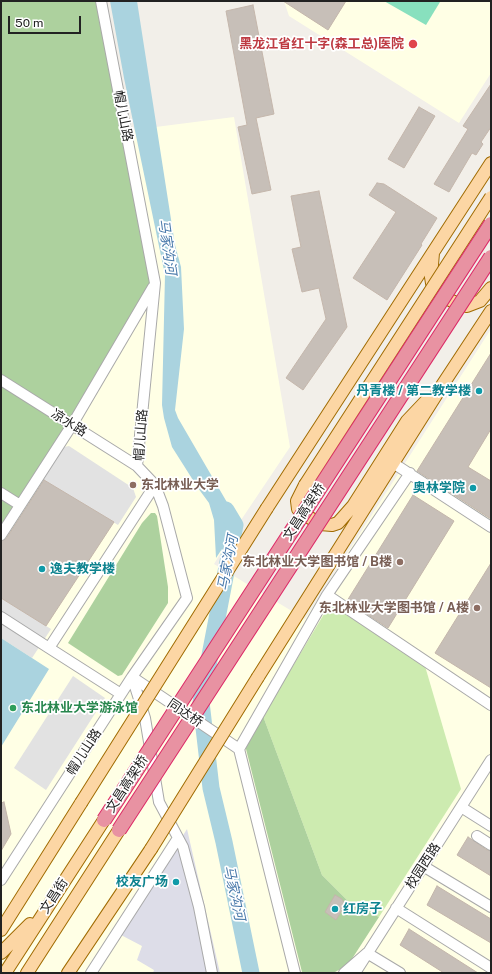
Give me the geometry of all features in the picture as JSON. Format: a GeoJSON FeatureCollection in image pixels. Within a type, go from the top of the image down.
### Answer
{"type":"FeatureCollection","features":[{"type":"Feature","properties":{"kind":"highway","name":"文昌高架桥"},"geometry":{"type":"LineString","coordinates":[[104,820],[491,224]]}},
{"type":"Feature","properties":{"kind":"highway","name":"文昌高架桥"},"geometry":{"type":"LineString","coordinates":[[119,830],[491,257]]}},
{"type":"Feature","properties":{"kind":"main road"},"geometry":{"type":"LineString","coordinates":[[1,930],[267,508],[433,250],[491,163]]}},
{"type":"Feature","properties":{"kind":"main road"},"geometry":{"type":"LineString","coordinates":[[443,384],[407,421],[353,506],[338,523],[332,525],[320,524],[298,509],[297,501],[305,485],[491,198]]}},
{"type":"Feature","properties":{"kind":"main road"},"geometry":{"type":"LineString","coordinates":[[433,250],[432,283],[442,296],[466,306],[480,301],[489,292]]}},
{"type":"Feature","properties":{"kind":"main road"},"geometry":{"type":"LineString","coordinates":[[68,973],[151,849],[393,463],[491,311]]}},
{"type":"Feature","properties":{"kind":"main road","name":"文昌街"},"geometry":{"type":"LineString","coordinates":[[6,973],[58,889],[104,820]]}},
{"type":"Feature","properties":{"kind":"main road","name":"文昌街"},"geometry":{"type":"LineString","coordinates":[[27,973],[119,830]]}},
{"type":"Feature","properties":{"kind":"main road"},"geometry":{"type":"LineString","coordinates":[[1,953],[35,920],[58,889]]}},
{"type":"Feature","properties":{"kind":"street","name":"帽儿山路"},"geometry":{"type":"LineString","coordinates":[[1,880],[132,677],[187,598],[163,506],[155,485],[136,466],[155,283],[101,1]]}},
{"type":"Feature","properties":{"kind":"street"},"geometry":{"type":"LineString","coordinates":[[1,535],[72,425],[155,283]]}},
{"type":"Feature","properties":{"kind":"street","name":"凉水路"},"geometry":{"type":"LineString","coordinates":[[1,380],[136,466]]}},
{"type":"Feature","properties":{"kind":"street"},"geometry":{"type":"LineString","coordinates":[[393,463],[491,527]]}},
{"type":"Feature","properties":{"kind":"street"},"geometry":{"type":"LineString","coordinates":[[296,973],[239,749],[327,595],[410,473]]}},
{"type":"Feature","properties":{"kind":"street"},"geometry":{"type":"LineString","coordinates":[[49,648],[155,485]]}},
{"type":"Feature","properties":{"kind":"street"},"geometry":{"type":"LineString","coordinates":[[1,493],[20,505]]}},
{"type":"Feature","properties":{"kind":"street"},"geometry":{"type":"LineString","coordinates":[[327,595],[491,705]]}},
{"type":"Feature","properties":{"kind":"street"},"geometry":{"type":"LineString","coordinates":[[1,617],[121,694]]}},
{"type":"Feature","properties":{"kind":"street"},"geometry":{"type":"LineString","coordinates":[[132,677],[145,718],[159,802],[183,847],[199,907],[212,973]]}},
{"type":"Feature","properties":{"kind":"street","name":"同达桥"},"geometry":{"type":"LineString","coordinates":[[132,677],[239,749]]}},
{"type":"Feature","properties":{"kind":"street","name":"校园西路"},"geometry":{"type":"LineString","coordinates":[[354,973],[491,760]]}},
{"type":"Feature","properties":{"kind":"street"},"geometry":{"type":"LineString","coordinates":[[461,807],[491,826]]}},
{"type":"Feature","properties":{"kind":"street"},"geometry":{"type":"LineString","coordinates":[[477,836],[491,845]]}},
{"type":"Feature","properties":{"kind":"street"},"geometry":{"type":"LineString","coordinates":[[91,973],[178,838]]}},
{"type":"Feature","properties":{"kind":"street"},"geometry":{"type":"LineString","coordinates":[[423,866],[491,907]]}},
{"type":"Feature","properties":{"kind":"street"},"geometry":{"type":"LineString","coordinates":[[396,908],[491,968]]}},
{"type":"Feature","properties":{"kind":"street"},"geometry":{"type":"LineString","coordinates":[[344,973],[368,953],[400,973]]}},
{"type":"Feature","properties":{"kind":"shaded area","name":"东北林业大学"},"geometry":{"type":"Polygon","coordinates":[[[1,1],[106,1],[132,130],[234,117],[290,447],[239,523],[214,564],[305,619],[491,329],[491,973],[1,973],[1,1]]]}},
{"type":"Feature","properties":{"kind":"shaded area","name":"黑龙江省红十字(森工总)医院"},"geometry":{"type":"Polygon","coordinates":[[[284,1],[491,1],[491,73],[459,123],[289,16],[284,1]]]}},
{"type":"Feature","properties":{"kind":"shaded area"},"geometry":{"type":"Polygon","coordinates":[[[69,446],[133,488],[136,497],[118,525],[40,478],[60,449],[69,446]]]}},
{"type":"Feature","properties":{"kind":"shaded area"},"geometry":{"type":"Polygon","coordinates":[[[1,598],[51,629],[32,658],[1,638],[1,598]]]}},
{"type":"Feature","properties":{"kind":"shaded area"},"geometry":{"type":"Polygon","coordinates":[[[73,676],[105,698],[46,790],[14,768],[73,676]]]}},
{"type":"Feature","properties":{"kind":"shaded area","name":"校友广场"},"geometry":{"type":"Polygon","coordinates":[[[187,829],[220,973],[153,973],[154,970],[137,960],[142,946],[121,935],[187,829]]]}},
{"type":"Feature","properties":{"kind":"green space"},"geometry":{"type":"Polygon","coordinates":[[[1,1],[96,1],[152,283],[71,420],[1,376],[1,1]]]}},
{"type":"Feature","properties":{"kind":"green space"},"geometry":{"type":"Polygon","coordinates":[[[384,1],[438,1],[440,2],[426,25],[384,1]]]}},
{"type":"Feature","properties":{"kind":"green space"},"geometry":{"type":"Polygon","coordinates":[[[1,385],[66,425],[1,528],[1,385]]]}},
{"type":"Feature","properties":{"kind":"green space"},"geometry":{"type":"Polygon","coordinates":[[[151,513],[155,513],[157,516],[168,587],[168,603],[122,675],[118,676],[68,643],[142,523],[151,513]]]}},
{"type":"Feature","properties":{"kind":"green space"},"geometry":{"type":"Polygon","coordinates":[[[330,604],[425,666],[461,789],[379,917],[349,902],[322,875],[263,716],[330,604]]]}},
{"type":"Feature","properties":{"kind":"green space"},"geometry":{"type":"Polygon","coordinates":[[[263,716],[322,875],[349,902],[379,917],[348,965],[335,972],[302,972],[245,745],[263,716]]]}},
{"type":"Feature","properties":{"kind":"water"},"geometry":{"type":"Polygon","coordinates":[[[110,1],[137,1],[175,245],[181,267],[184,329],[175,410],[178,418],[239,523],[216,558],[214,520],[209,503],[172,447],[164,418],[162,405],[165,275],[124,78],[110,1]]]}},
{"type":"Feature","properties":{"kind":"water","name":"东北林业大学游泳馆"},"geometry":{"type":"Polygon","coordinates":[[[1,638],[49,669],[1,747],[1,638]]]}},
{"type":"Feature","properties":{"kind":"building"},"geometry":{"type":"Polygon","coordinates":[[[283,1],[346,1],[328,30],[283,1]]]}},
{"type":"Feature","properties":{"kind":"building"},"geometry":{"type":"Polygon","coordinates":[[[253,5],[274,114],[256,118],[271,190],[252,194],[238,127],[247,125],[226,11],[253,5]]]}},
{"type":"Feature","properties":{"kind":"building"},"geometry":{"type":"Polygon","coordinates":[[[491,84],[491,127],[481,142],[483,144],[476,155],[472,153],[449,192],[434,184],[468,129],[463,126],[491,84]]]}},
{"type":"Feature","properties":{"kind":"building"},"geometry":{"type":"Polygon","coordinates":[[[419,107],[435,116],[404,168],[388,159],[419,107]]]}},
{"type":"Feature","properties":{"kind":"building"},"geometry":{"type":"Polygon","coordinates":[[[377,183],[384,184],[437,218],[421,244],[422,245],[387,300],[353,278],[396,212],[369,195],[377,183]]]}},
{"type":"Feature","properties":{"kind":"building"},"geometry":{"type":"Polygon","coordinates":[[[319,191],[347,327],[303,390],[286,378],[326,319],[319,288],[302,292],[292,249],[301,247],[291,196],[319,191]]]}},
{"type":"Feature","properties":{"kind":"building","name":"丹青楼 / 第二教学楼"},"geometry":{"type":"Polygon","coordinates":[[[491,353],[491,429],[468,467],[491,481],[491,519],[417,471],[491,353]]]}},
{"type":"Feature","properties":{"kind":"building","name":"逸夫教学楼"},"geometry":{"type":"Polygon","coordinates":[[[44,480],[114,522],[46,626],[1,598],[1,541],[6,539],[44,480]]]}},
{"type":"Feature","properties":{"kind":"building","name":"东北林业大学图书馆 / B楼"},"geometry":{"type":"Polygon","coordinates":[[[413,495],[454,521],[388,628],[347,601],[413,495]]]}},
{"type":"Feature","properties":{"kind":"building","name":"东北林业大学图书馆 / A楼"},"geometry":{"type":"Polygon","coordinates":[[[491,563],[491,688],[435,653],[491,563]]]}},
{"type":"Feature","properties":{"kind":"building"},"geometry":{"type":"Polygon","coordinates":[[[4,802],[11,834],[1,851],[1,803],[4,802]]]}},
{"type":"Feature","properties":{"kind":"building"},"geometry":{"type":"Polygon","coordinates":[[[468,837],[487,850],[491,851],[491,876],[457,855],[468,837]]]}},
{"type":"Feature","properties":{"kind":"building"},"geometry":{"type":"Polygon","coordinates":[[[437,886],[491,919],[491,943],[427,905],[437,886]]]}},
{"type":"Feature","properties":{"kind":"building","name":"红房子"},"geometry":{"type":"Polygon","coordinates":[[[335,895],[342,899],[345,905],[336,920],[325,912],[335,895]]]}},
{"type":"Feature","properties":{"kind":"building"},"geometry":{"type":"Polygon","coordinates":[[[409,929],[478,973],[444,973],[400,945],[409,929]]]}},
{"type":"Feature","properties":{"kind":"waterway","name":"马家沟河"},"geometry":{"type":"LineString","coordinates":[[226,510],[235,525],[201,702],[211,788],[224,842],[251,973]]}},
{"type":"Feature","properties":{"kind":"place","name":"黑龙江省红十字(森工总)医院"},"geometry":{"type":"Point","coordinates":[413,44]}},
{"type":"Feature","properties":{"kind":"place","name":"丹青楼 / 第二教学楼"},"geometry":{"type":"Point","coordinates":[479,391]}},
{"type":"Feature","properties":{"kind":"place","name":"东北林业大学"},"geometry":{"type":"Point","coordinates":[133,485]}},
{"type":"Feature","properties":{"kind":"place","name":"奥林学院"},"geometry":{"type":"Point","coordinates":[473,488]}},
{"type":"Feature","properties":{"kind":"place","name":"东北林业大学图书馆 / B楼"},"geometry":{"type":"Point","coordinates":[400,562]}},
{"type":"Feature","properties":{"kind":"place","name":"逸夫教学楼"},"geometry":{"type":"Point","coordinates":[42,569]}},
{"type":"Feature","properties":{"kind":"place","name":"东北林业大学图书馆 / A楼"},"geometry":{"type":"Point","coordinates":[477,608]}},
{"type":"Feature","properties":{"kind":"place","name":"东北林业大学游泳馆"},"geometry":{"type":"Point","coordinates":[13,708]}},
{"type":"Feature","properties":{"kind":"place","name":"校友广场"},"geometry":{"type":"Point","coordinates":[176,882]}},
{"type":"Feature","properties":{"kind":"place","name":"红房子"},"geometry":{"type":"Point","coordinates":[335,909]}}]}
